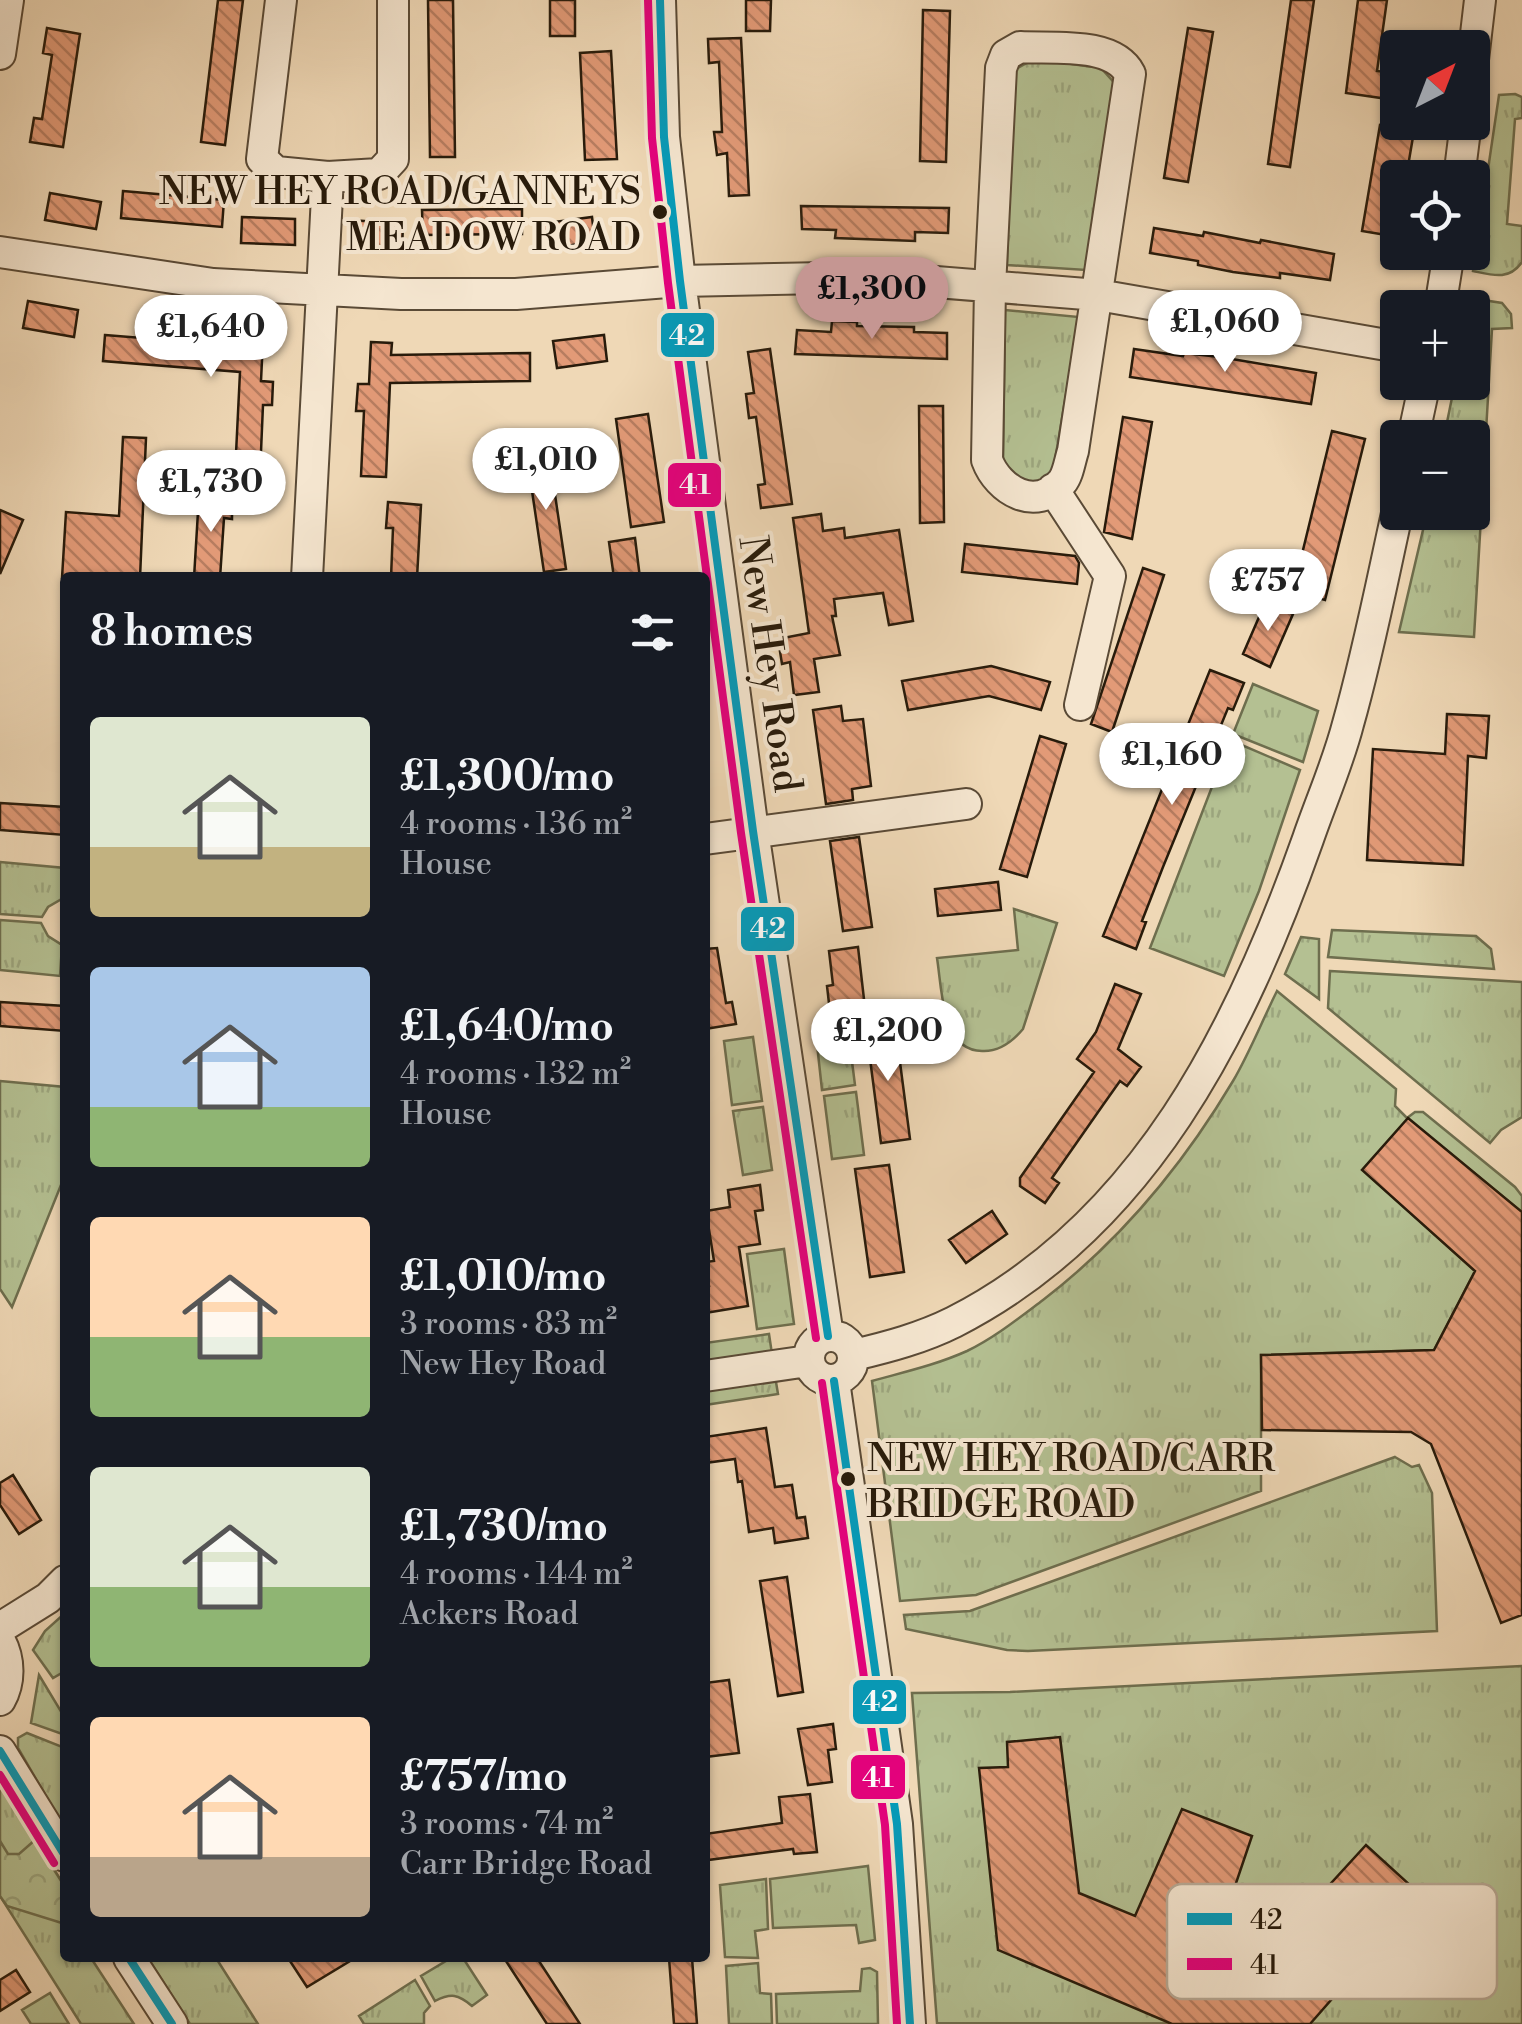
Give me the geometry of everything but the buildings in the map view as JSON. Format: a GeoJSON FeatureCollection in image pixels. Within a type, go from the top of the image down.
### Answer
{"type":"FeatureCollection","features":[{"type":"Feature","properties":{"kind":"street"},"geometry":{"type":"LineString","coordinates":[[0,54],[8,0]]}},
{"type":"Feature","properties":{"kind":"street"},"geometry":{"type":"LineString","coordinates":[[281,0],[262,159],[276,172],[328,177],[379,174],[394,159],[394,0]]}},
{"type":"Feature","properties":{"kind":"street","name":"New Hey Road"},"geometry":{"type":"LineString","coordinates":[[660,0],[664,137],[680,280],[753,831],[828,1336]]}},
{"type":"Feature","properties":{"kind":"street"},"geometry":{"type":"LineString","coordinates":[[1476,30],[1480,0]]}},
{"type":"Feature","properties":{"kind":"street"},"geometry":{"type":"LineString","coordinates":[[1020,47],[1101,52],[1124,62],[1130,74],[1098,295],[1073,452],[1064,481],[1044,495],[1024,497],[994,478],[987,460],[990,287],[1001,68],[1006,56],[1020,47]]}},
{"type":"Feature","properties":{"kind":"street"},"geometry":{"type":"LineString","coordinates":[[308,572],[328,177]]}},
{"type":"Feature","properties":{"kind":"street"},"geometry":{"type":"LineString","coordinates":[[0,252],[213,284],[401,294],[516,294],[680,280],[874,278],[1098,295],[1380,344]]}},
{"type":"Feature","properties":{"kind":"street"},"geometry":{"type":"LineString","coordinates":[[1052,489],[1110,576],[1080,705]]}},
{"type":"Feature","properties":{"kind":"street"},"geometry":{"type":"LineString","coordinates":[[854,1355],[910,1341],[952,1324],[1030,1275],[1110,1206],[1174,1124],[1209,1069],[1263,959],[1282,910],[1348,724],[1393,530]]}},
{"type":"Feature","properties":{"kind":"street"},"geometry":{"type":"LineString","coordinates":[[710,838],[966,804]]}},
{"type":"Feature","properties":{"kind":"street"},"geometry":{"type":"LineString","coordinates":[[828,1336],[845,1340],[854,1355],[849,1372],[834,1381],[817,1376],[808,1361],[813,1344],[828,1336]]}},
{"type":"Feature","properties":{"kind":"street"},"geometry":{"type":"LineString","coordinates":[[710,1375],[808,1361]]}},
{"type":"Feature","properties":{"kind":"street"},"geometry":{"type":"LineString","coordinates":[[834,1381],[897,1824],[910,2024]]}},
{"type":"Feature","properties":{"kind":"street"},"geometry":{"type":"LineString","coordinates":[[0,1628],[48,1598],[60,1585]]}},
{"type":"Feature","properties":{"kind":"street"},"geometry":{"type":"LineString","coordinates":[[0,1641],[8,1670],[0,1700]]}},
{"type":"Feature","properties":{"kind":"street"},"geometry":{"type":"LineString","coordinates":[[0,1751],[60,1848]]}},
{"type":"Feature","properties":{"kind":"street"},"geometry":{"type":"LineString","coordinates":[[132,1962],[172,2024]]}},
{"type":"Feature","properties":{"kind":"green space"},"geometry":{"type":"Polygon","coordinates":[[[1034,59],[1101,68],[1118,87],[1086,270],[1007,265],[1011,82],[1016,69],[1034,59]]]}},
{"type":"Feature","properties":{"kind":"green space"},"geometry":{"type":"Polygon","coordinates":[[[1499,95],[1522,97],[1522,118],[1515,119],[1507,224],[1522,226],[1522,262],[1512,272],[1493,275],[1473,271],[1490,270],[1489,160],[1499,95]]]}},
{"type":"Feature","properties":{"kind":"green space"},"geometry":{"type":"Polygon","coordinates":[[[1490,301],[1502,303],[1511,314],[1512,328],[1492,329],[1490,363],[1490,301]]]}},
{"type":"Feature","properties":{"kind":"green space"},"geometry":{"type":"Polygon","coordinates":[[[1005,310],[1079,317],[1053,472],[1041,484],[1016,483],[1003,461],[1005,310]]]}},
{"type":"Feature","properties":{"kind":"green space"},"geometry":{"type":"Polygon","coordinates":[[[1452,400],[1488,400],[1487,420],[1447,420],[1452,400]]]}},
{"type":"Feature","properties":{"kind":"green space"},"geometry":{"type":"Polygon","coordinates":[[[1423,530],[1480,530],[1474,637],[1399,632],[1423,530]]]}},
{"type":"Feature","properties":{"kind":"green space"},"geometry":{"type":"Polygon","coordinates":[[[1253,684],[1318,711],[1303,762],[1233,734],[1253,684]]]}},
{"type":"Feature","properties":{"kind":"green space"},"geometry":{"type":"Polygon","coordinates":[[[1230,740],[1300,770],[1259,891],[1224,976],[1150,948],[1230,740]]]}},
{"type":"Feature","properties":{"kind":"green space"},"geometry":{"type":"Polygon","coordinates":[[[0,862],[60,868],[60,900],[48,907],[42,917],[0,914],[0,862]]]}},
{"type":"Feature","properties":{"kind":"green space"},"geometry":{"type":"Polygon","coordinates":[[[1014,909],[1057,923],[1023,1029],[995,1050],[968,1048],[958,1041],[946,1016],[937,958],[1018,950],[1014,909]]]}},
{"type":"Feature","properties":{"kind":"green space"},"geometry":{"type":"Polygon","coordinates":[[[0,920],[41,923],[48,936],[60,944],[60,976],[0,970],[0,920]]]}},
{"type":"Feature","properties":{"kind":"green space"},"geometry":{"type":"Polygon","coordinates":[[[1332,930],[1476,936],[1491,949],[1494,969],[1328,957],[1332,930]]]}},
{"type":"Feature","properties":{"kind":"green space"},"geometry":{"type":"Polygon","coordinates":[[[1301,937],[1319,939],[1319,999],[1285,974],[1301,937]]]}},
{"type":"Feature","properties":{"kind":"green space"},"geometry":{"type":"Polygon","coordinates":[[[1330,971],[1522,982],[1522,1117],[1501,1130],[1490,1143],[1328,1008],[1330,971]]]}},
{"type":"Feature","properties":{"kind":"green space"},"geometry":{"type":"Polygon","coordinates":[[[1277,991],[1396,1089],[1395,1106],[1407,1118],[1423,1112],[1515,1187],[1522,1196],[1522,1212],[1408,1119],[1363,1170],[1475,1271],[1434,1350],[1261,1355],[1261,1491],[976,1595],[900,1601],[872,1381],[977,1346],[1043,1300],[1099,1252],[1148,1200],[1214,1112],[1277,991]]]}},
{"type":"Feature","properties":{"kind":"green space"},"geometry":{"type":"Polygon","coordinates":[[[847,1022],[855,1085],[822,1090],[815,1026],[847,1022]]]}},
{"type":"Feature","properties":{"kind":"green space"},"geometry":{"type":"Polygon","coordinates":[[[753,1037],[762,1101],[732,1105],[724,1041],[753,1037]]]}},
{"type":"Feature","properties":{"kind":"green space"},"geometry":{"type":"Polygon","coordinates":[[[0,1081],[60,1087],[60,1187],[12,1307],[0,1289],[0,1081]]]}},
{"type":"Feature","properties":{"kind":"green space"},"geometry":{"type":"Polygon","coordinates":[[[856,1092],[864,1155],[832,1159],[824,1096],[856,1092]]]}},
{"type":"Feature","properties":{"kind":"green space"},"geometry":{"type":"Polygon","coordinates":[[[763,1107],[772,1170],[743,1175],[733,1111],[763,1107]]]}},
{"type":"Feature","properties":{"kind":"green space"},"geometry":{"type":"Polygon","coordinates":[[[784,1249],[794,1324],[757,1329],[747,1254],[784,1249]]]}},
{"type":"Feature","properties":{"kind":"green space"},"geometry":{"type":"Polygon","coordinates":[[[769,1334],[772,1354],[710,1363],[710,1342],[769,1334]]]}},
{"type":"Feature","properties":{"kind":"green space"},"geometry":{"type":"Polygon","coordinates":[[[775,1376],[778,1394],[710,1404],[710,1385],[775,1376]]]}},
{"type":"Feature","properties":{"kind":"green space"},"geometry":{"type":"Polygon","coordinates":[[[1395,1457],[1412,1467],[1419,1465],[1432,1493],[1437,1631],[1028,1651],[906,1629],[904,1615],[970,1611],[1395,1457]]]}},
{"type":"Feature","properties":{"kind":"green space"},"geometry":{"type":"Polygon","coordinates":[[[60,1618],[60,1674],[53,1678],[33,1650],[60,1618]]]}},
{"type":"Feature","properties":{"kind":"green space"},"geometry":{"type":"Polygon","coordinates":[[[1522,1666],[1522,2024],[937,2023],[912,1693],[1010,1692],[1522,1666]]]}},
{"type":"Feature","properties":{"kind":"green space"},"geometry":{"type":"Polygon","coordinates":[[[39,1675],[60,1710],[60,1733],[31,1723],[39,1675]]]}},
{"type":"Feature","properties":{"kind":"green space"},"geometry":{"type":"Polygon","coordinates":[[[27,1733],[60,1746],[60,1820],[18,1748],[18,1738],[27,1733]]]}},
{"type":"Feature","properties":{"kind":"green space"},"geometry":{"type":"Polygon","coordinates":[[[0,1783],[60,1879],[60,1962],[94,1962],[134,2024],[81,2024],[0,1896],[0,1783]]]}},
{"type":"Feature","properties":{"kind":"green space"},"geometry":{"type":"Polygon","coordinates":[[[35,1840],[60,1879],[60,1922],[7,1906],[0,1896],[0,1841],[8,1854],[19,1854],[35,1840]]]}},
{"type":"Feature","properties":{"kind":"green space"},"geometry":{"type":"Polygon","coordinates":[[[868,1866],[875,1940],[859,1943],[856,1925],[773,1928],[770,1879],[868,1866]]]}},
{"type":"Feature","properties":{"kind":"green space"},"geometry":{"type":"Polygon","coordinates":[[[766,1879],[768,1929],[755,1931],[758,1958],[725,1957],[720,1885],[766,1879]]]}},
{"type":"Feature","properties":{"kind":"green space"},"geometry":{"type":"Polygon","coordinates":[[[151,1962],[219,1962],[258,2024],[190,2024],[151,1962]]]}},
{"type":"Feature","properties":{"kind":"green space"},"geometry":{"type":"Polygon","coordinates":[[[444,1962],[466,1962],[487,1995],[472,2006],[454,1996],[435,2001],[421,1976],[444,1962]]]}},
{"type":"Feature","properties":{"kind":"green space"},"geometry":{"type":"Polygon","coordinates":[[[758,1963],[760,1993],[771,1994],[772,2024],[729,2024],[726,1966],[758,1963]]]}},
{"type":"Feature","properties":{"kind":"green space"},"geometry":{"type":"Polygon","coordinates":[[[862,1969],[877,1972],[878,2024],[777,2024],[776,1994],[860,1991],[862,1969]]]}},
{"type":"Feature","properties":{"kind":"green space"},"geometry":{"type":"Polygon","coordinates":[[[415,1980],[430,2006],[424,2013],[424,2024],[364,2024],[359,2016],[415,1980]]]}},
{"type":"Feature","properties":{"kind":"green space"},"geometry":{"type":"Polygon","coordinates":[[[50,1993],[69,2024],[31,2024],[22,2010],[50,1993]]]}},
{"type":"Feature","properties":{"kind":"transit line","name":"41"},"geometry":{"type":"LineString","coordinates":[[648,0],[652,138],[706,572]]}},
{"type":"Feature","properties":{"kind":"transit line","name":"42"},"geometry":{"type":"LineString","coordinates":[[660,0],[664,137],[680,281],[753,831],[828,1336]]}},
{"type":"Feature","properties":{"kind":"transit line","name":"41"},"geometry":{"type":"LineString","coordinates":[[710,599],[816,1338]]}},
{"type":"Feature","properties":{"kind":"transit line","name":"42"},"geometry":{"type":"LineString","coordinates":[[834,1381],[897,1824],[910,2024]]}},
{"type":"Feature","properties":{"kind":"transit line","name":"41"},"geometry":{"type":"LineString","coordinates":[[822,1383],[885,1825],[897,2024]]}},
{"type":"Feature","properties":{"kind":"transit line","name":"42"},"geometry":{"type":"LineString","coordinates":[[0,1751],[60,1848]]}},
{"type":"Feature","properties":{"kind":"transit line","name":"41"},"geometry":{"type":"LineString","coordinates":[[0,1775],[54,1863]]}},
{"type":"Feature","properties":{"kind":"transit line","name":"42"},"geometry":{"type":"LineString","coordinates":[[132,1962],[172,2024]]}},
{"type":"Feature","properties":{"kind":"place","name":"NEW HEY ROAD/GANNEYS MEADOW ROAD"},"geometry":{"type":"Point","coordinates":[660,212]}},
{"type":"Feature","properties":{"kind":"place","name":"NEW HEY ROAD/CARR BRIDGE ROAD"},"geometry":{"type":"Point","coordinates":[848,1479]}}]}
